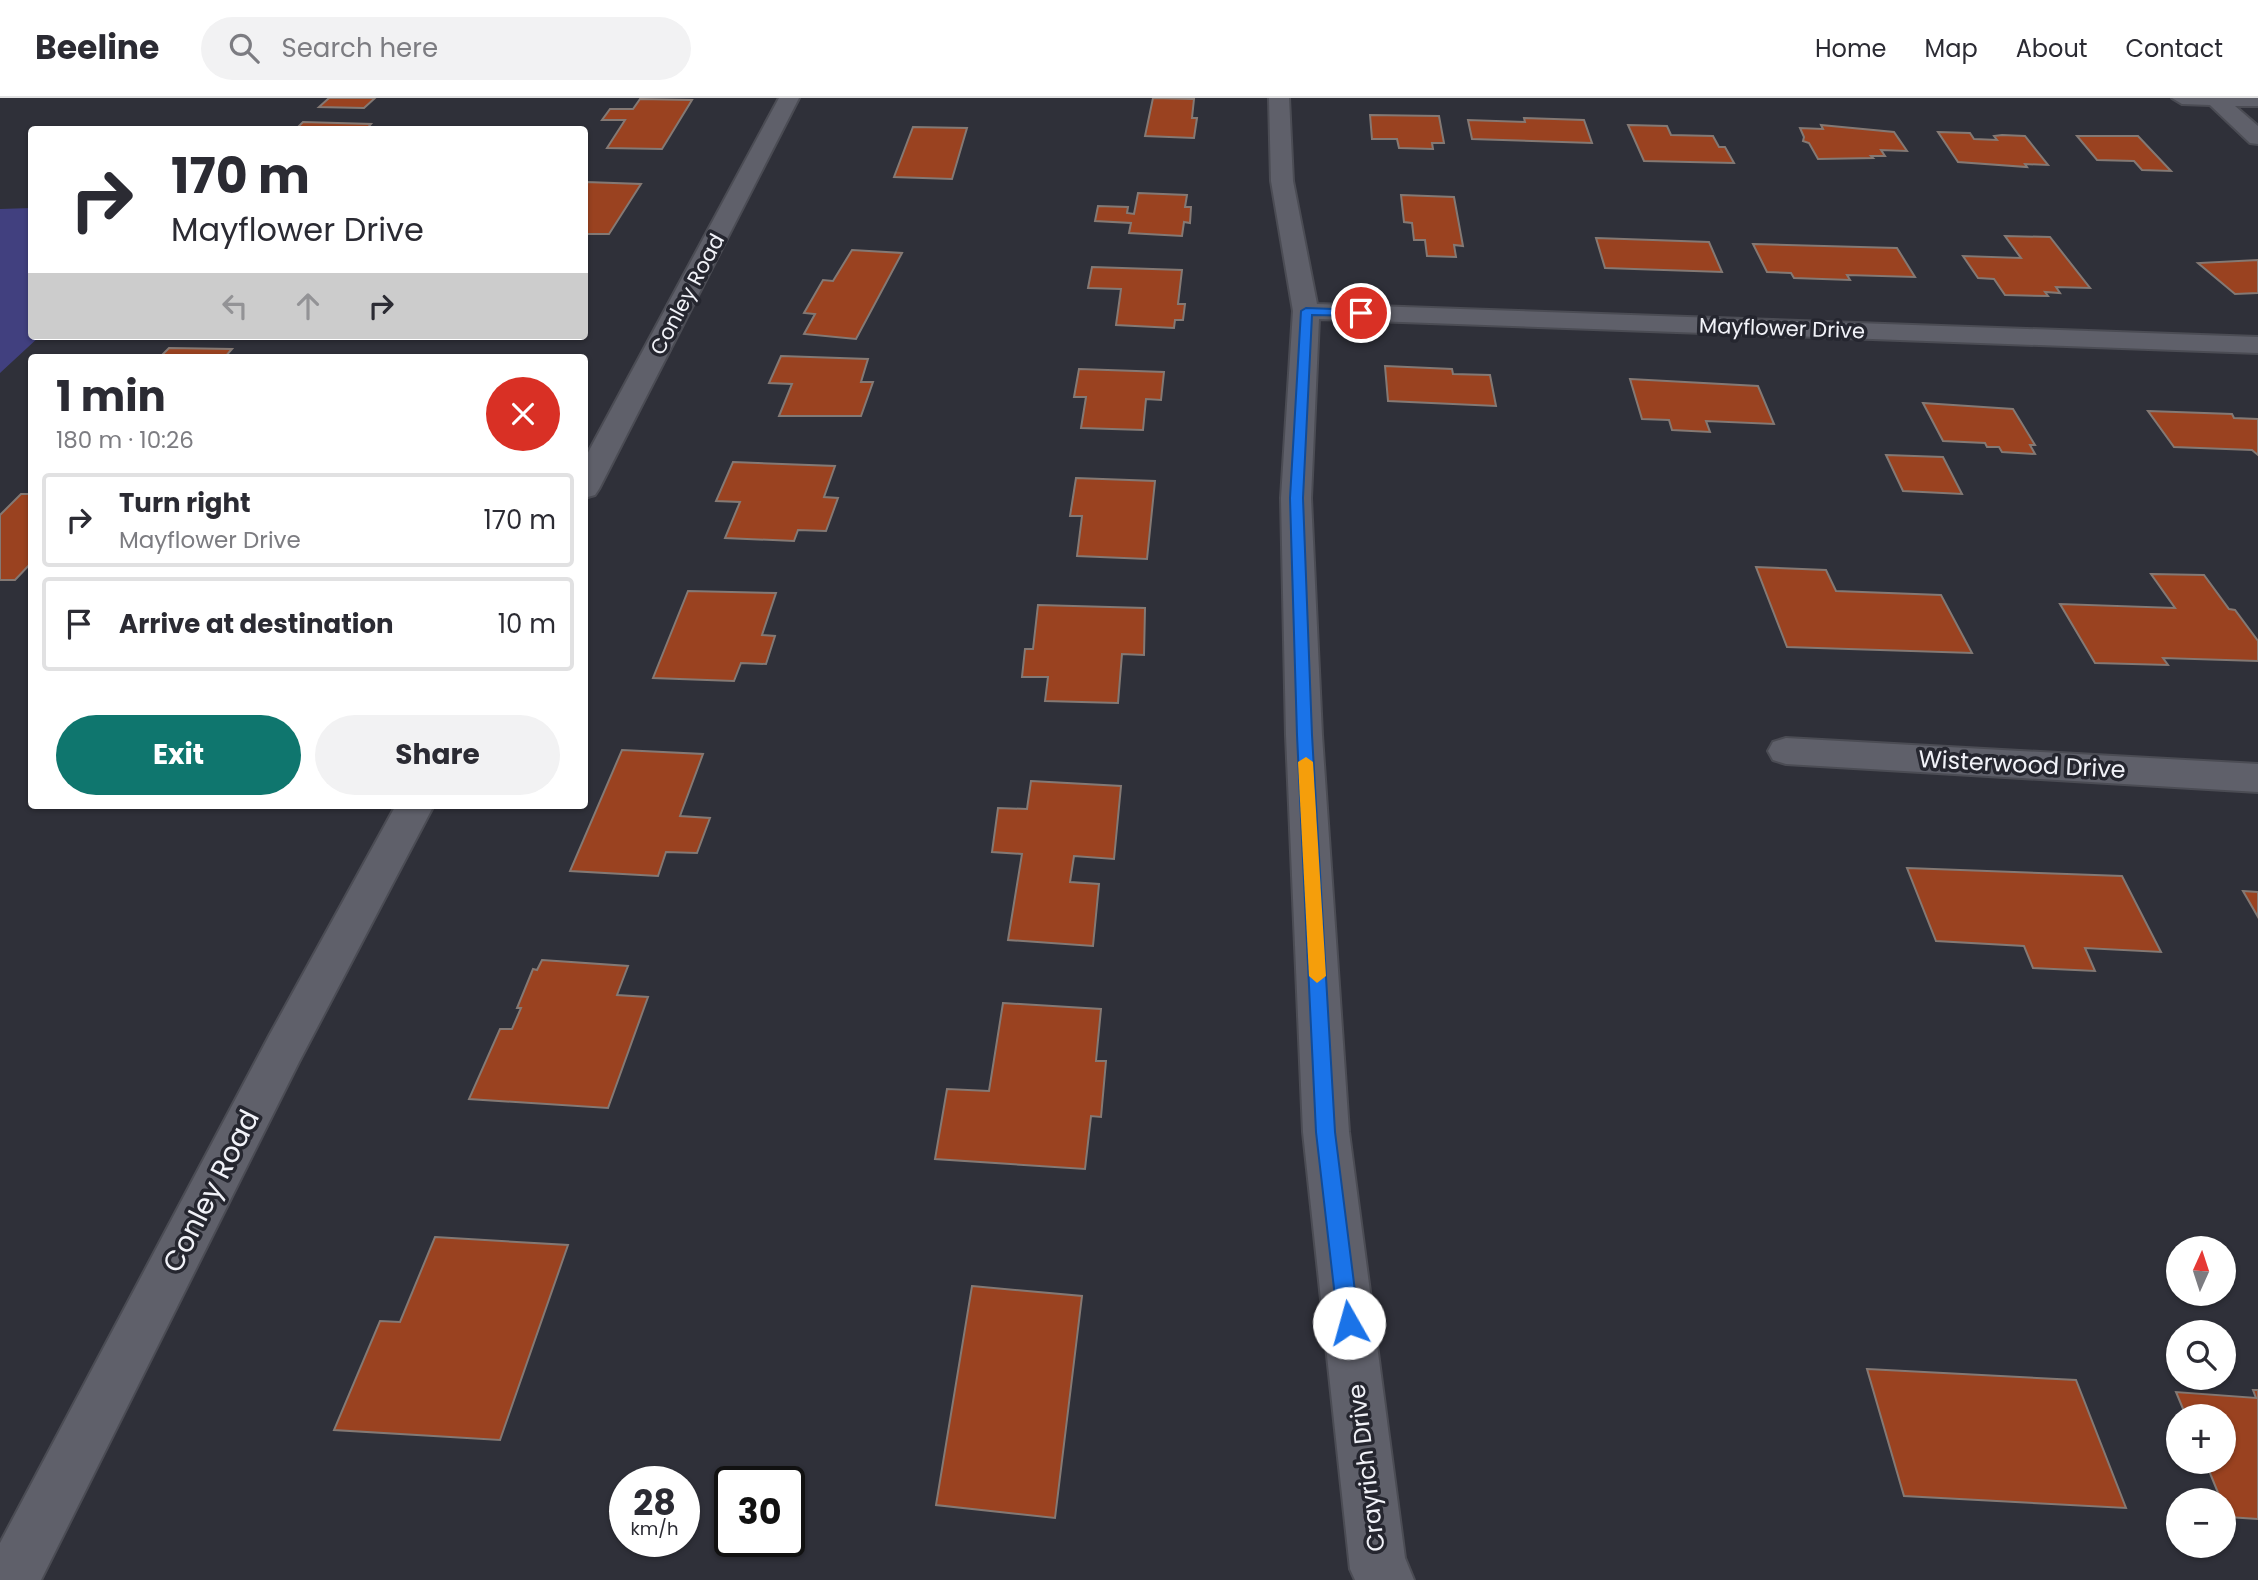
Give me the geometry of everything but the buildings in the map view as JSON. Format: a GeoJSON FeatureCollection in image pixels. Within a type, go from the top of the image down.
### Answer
{"type":"FeatureCollection","features":[{"type":"Feature","properties":{"kind":"street","name":"Conley Road"},"geometry":{"type":"LineString","coordinates":[[588,481],[789,98]]}},
{"type":"Feature","properties":{"kind":"street","name":"Crayrich Drive"},"geometry":{"type":"LineString","coordinates":[[1279,98],[1282,181],[1306,311],[1296,498],[1304,735],[1326,1132],[1378,1569],[1386,1580]]}},
{"type":"Feature","properties":{"kind":"street"},"geometry":{"type":"LineString","coordinates":[[2182,98],[2258,100]]}},
{"type":"Feature","properties":{"kind":"street"},"geometry":{"type":"LineString","coordinates":[[2215,99],[2258,138]]}},
{"type":"Feature","properties":{"kind":"street","name":"Mayflower Drive"},"geometry":{"type":"LineString","coordinates":[[1306,311],[2258,345]]}},
{"type":"Feature","properties":{"kind":"street","name":"Wisterwood Drive"},"geometry":{"type":"LineString","coordinates":[[1786,751],[2258,778]]}},
{"type":"Feature","properties":{"kind":"street","name":"Conley Road"},"geometry":{"type":"LineString","coordinates":[[10,1580],[284,1049],[413,809]]}},
{"type":"Feature","properties":{"kind":"shaded area"},"geometry":{"type":"Polygon","coordinates":[[[28,208],[28,340],[36,340],[0,373],[0,209],[28,208]]]}},
{"type":"Feature","properties":{"kind":"slow traffic"},"geometry":{"type":"LineString","coordinates":[[1306,762],[1317,976]]}},
{"type":"Feature","properties":{"kind":"route"},"geometry":{"type":"LineString","coordinates":[[1349,1323],[1326,1132],[1304,735],[1296,498],[1306,311],[1361,313]]}}]}
